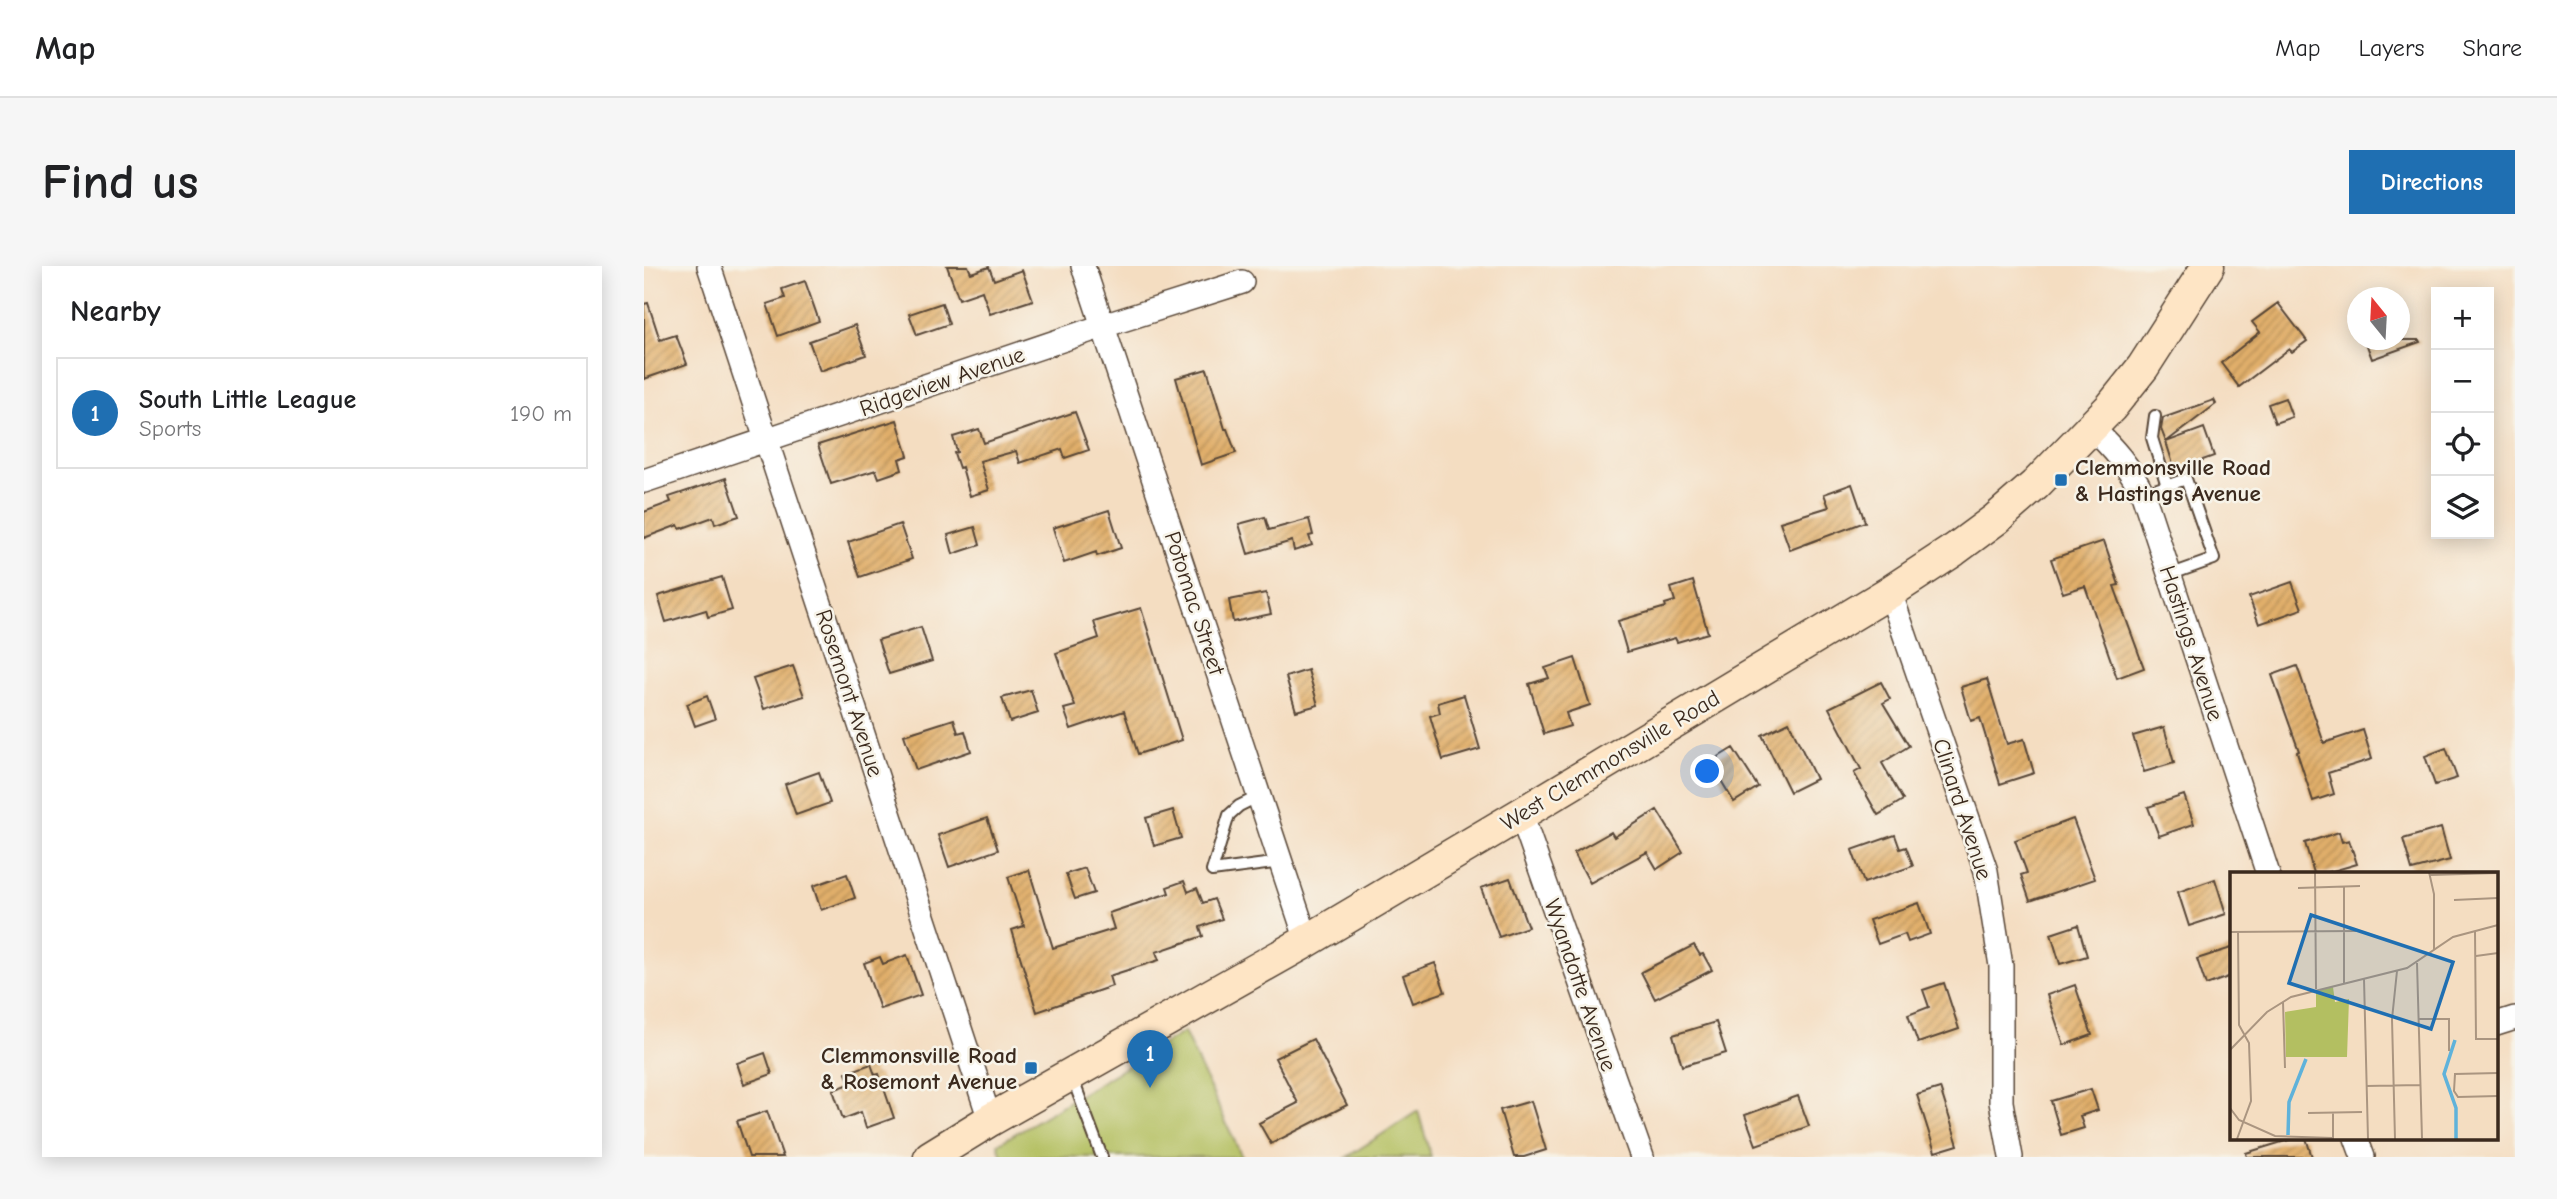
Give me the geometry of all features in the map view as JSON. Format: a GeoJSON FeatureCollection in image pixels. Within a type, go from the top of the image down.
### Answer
{"type":"FeatureCollection","features":[{"type":"Feature","properties":{"kind":"main road","name":"West Clemmonsville Road"},"geometry":{"type":"LineString","coordinates":[[930,1157],[990,1120],[1307,941],[1521,814],[1890,592],[1996,519],[2035,485],[2091,427],[2143,367],[2208,266]]}},
{"type":"Feature","properties":{"kind":"street","name":"Rosemont Avenue"},"geometry":{"type":"LineString","coordinates":[[709,266],[990,1120]]}},
{"type":"Feature","properties":{"kind":"street","name":"Potomac Street"},"geometry":{"type":"LineString","coordinates":[[1083,266],[1307,941]]}},
{"type":"Feature","properties":{"kind":"street","name":"Ridgeview Avenue"},"geometry":{"type":"LineString","coordinates":[[644,481],[1103,326],[1242,282]]}},
{"type":"Feature","properties":{"kind":"street","name":"Hastings Avenue"},"geometry":{"type":"LineString","coordinates":[[2091,427],[2117,451],[2133,472],[2143,494],[2268,872]]}},
{"type":"Feature","properties":{"kind":"street","name":"Clinard Avenue"},"geometry":{"type":"LineString","coordinates":[[1890,592],[1986,871],[2001,966],[2001,1102],[2011,1157]]}},
{"type":"Feature","properties":{"kind":"street","name":"Wyandotte Avenue"},"geometry":{"type":"LineString","coordinates":[[1521,814],[1642,1157]]}},
{"type":"Feature","properties":{"kind":"street"},"geometry":{"type":"LineString","coordinates":[[2498,1023],[2515,1017]]}},
{"type":"Feature","properties":{"kind":"street"},"geometry":{"type":"LineString","coordinates":[[2357,1140],[2363,1157]]}},
{"type":"Feature","properties":{"kind":"lane"},"geometry":{"type":"LineString","coordinates":[[2155,416],[2152,438],[2167,486]]}},
{"type":"Feature","properties":{"kind":"lane"},"geometry":{"type":"LineString","coordinates":[[2143,494],[2186,479],[2214,559],[2169,575]]}},
{"type":"Feature","properties":{"kind":"lane"},"geometry":{"type":"LineString","coordinates":[[1259,796],[1239,806],[1230,815],[1212,872],[1281,862]]}},
{"type":"Feature","properties":{"kind":"lane"},"geometry":{"type":"LineString","coordinates":[[1071,1075],[1102,1157]]}},
{"type":"Feature","properties":{"kind":"green space"},"geometry":{"type":"Polygon","coordinates":[[[1184,1032],[1242,1157],[1002,1157],[998,1144],[1184,1032]]]}},
{"type":"Feature","properties":{"kind":"green space"},"geometry":{"type":"Polygon","coordinates":[[[1418,1111],[1431,1157],[1347,1157],[1418,1111]]]}},
{"type":"Feature","properties":{"kind":"building"},"geometry":{"type":"Polygon","coordinates":[[[947,266],[968,266],[971,273],[989,267],[994,280],[1022,270],[1033,300],[990,314],[982,291],[959,299],[947,266]]]}},
{"type":"Feature","properties":{"kind":"building"},"geometry":{"type":"Polygon","coordinates":[[[805,281],[819,321],[778,336],[767,304],[785,298],[782,289],[805,281]]]}},
{"type":"Feature","properties":{"kind":"building"},"geometry":{"type":"Polygon","coordinates":[[[648,303],[660,340],[676,335],[687,364],[644,379],[644,304],[648,303]]]}},
{"type":"Feature","properties":{"kind":"building"},"geometry":{"type":"Polygon","coordinates":[[[942,303],[949,324],[917,335],[909,314],[942,303]]]}},
{"type":"Feature","properties":{"kind":"building"},"geometry":{"type":"Polygon","coordinates":[[[2278,303],[2307,341],[2292,352],[2289,349],[2239,387],[2221,363],[2260,332],[2252,322],[2278,303]]]}},
{"type":"Feature","properties":{"kind":"building"},"geometry":{"type":"Polygon","coordinates":[[[855,325],[866,355],[820,371],[809,341],[855,325]]]}},
{"type":"Feature","properties":{"kind":"building"},"geometry":{"type":"Polygon","coordinates":[[[2410,340],[2420,342],[2410,346],[2410,340]]]}},
{"type":"Feature","properties":{"kind":"building"},"geometry":{"type":"Polygon","coordinates":[[[2369,350],[2397,350],[2372,359],[2369,350]]]}},
{"type":"Feature","properties":{"kind":"building"},"geometry":{"type":"Polygon","coordinates":[[[1207,369],[1225,429],[1236,453],[1201,465],[1176,378],[1207,369]]]}},
{"type":"Feature","properties":{"kind":"building"},"geometry":{"type":"Polygon","coordinates":[[[2285,398],[2292,417],[2275,423],[2268,404],[2285,398]]]}},
{"type":"Feature","properties":{"kind":"building"},"geometry":{"type":"Polygon","coordinates":[[[2214,400],[2216,404],[2166,442],[2161,429],[2163,418],[2214,400]]]}},
{"type":"Feature","properties":{"kind":"building"},"geometry":{"type":"Polygon","coordinates":[[[1075,412],[1089,450],[1065,458],[1062,449],[1020,463],[1016,451],[980,461],[989,490],[970,496],[962,467],[959,468],[954,453],[957,452],[953,437],[979,429],[984,443],[1075,412]]]}},
{"type":"Feature","properties":{"kind":"building"},"geometry":{"type":"Polygon","coordinates":[[[897,420],[908,456],[899,459],[902,470],[879,478],[876,470],[831,484],[818,445],[897,420]]]}},
{"type":"Feature","properties":{"kind":"building"},"geometry":{"type":"Polygon","coordinates":[[[2204,428],[2214,456],[2175,470],[2166,442],[2204,428]]]}},
{"type":"Feature","properties":{"kind":"building"},"geometry":{"type":"Polygon","coordinates":[[[726,478],[739,516],[715,524],[713,517],[680,529],[678,525],[644,538],[644,512],[671,502],[669,497],[726,478]]]}},
{"type":"Feature","properties":{"kind":"building"},"geometry":{"type":"Polygon","coordinates":[[[1852,484],[1865,522],[1790,550],[1780,522],[1829,507],[1824,494],[1852,484]]]}},
{"type":"Feature","properties":{"kind":"building"},"geometry":{"type":"Polygon","coordinates":[[[1109,510],[1121,548],[1097,556],[1096,552],[1064,563],[1053,528],[1109,510]]]}},
{"type":"Feature","properties":{"kind":"building"},"geometry":{"type":"Polygon","coordinates":[[[1265,517],[1269,530],[1309,519],[1313,535],[1309,536],[1312,545],[1294,551],[1292,541],[1248,554],[1239,524],[1265,517]]]}},
{"type":"Feature","properties":{"kind":"building"},"geometry":{"type":"Polygon","coordinates":[[[900,524],[912,559],[860,577],[848,542],[900,524]]]}},
{"type":"Feature","properties":{"kind":"building"},"geometry":{"type":"Polygon","coordinates":[[[975,527],[980,545],[953,554],[948,535],[975,527]]]}},
{"type":"Feature","properties":{"kind":"building"},"geometry":{"type":"Polygon","coordinates":[[[2104,541],[2119,585],[2114,586],[2144,668],[2117,678],[2085,586],[2063,593],[2051,559],[2104,541]]]}},
{"type":"Feature","properties":{"kind":"building"},"geometry":{"type":"Polygon","coordinates":[[[722,577],[732,610],[708,617],[706,610],[666,622],[658,596],[722,577]]]}},
{"type":"Feature","properties":{"kind":"building"},"geometry":{"type":"Polygon","coordinates":[[[1693,581],[1708,633],[1677,642],[1675,638],[1627,652],[1618,621],[1666,607],[1665,604],[1675,601],[1671,588],[1693,581]]]}},
{"type":"Feature","properties":{"kind":"building"},"geometry":{"type":"Polygon","coordinates":[[[2292,582],[2302,609],[2259,624],[2249,597],[2292,582]]]}},
{"type":"Feature","properties":{"kind":"building"},"geometry":{"type":"Polygon","coordinates":[[[1266,593],[1271,614],[1233,622],[1229,600],[1266,593]]]}},
{"type":"Feature","properties":{"kind":"building"},"geometry":{"type":"Polygon","coordinates":[[[1141,608],[1182,740],[1138,754],[1124,711],[1071,729],[1064,709],[1075,706],[1056,653],[1099,638],[1094,622],[1141,608]]]}},
{"type":"Feature","properties":{"kind":"building"},"geometry":{"type":"Polygon","coordinates":[[[921,627],[932,661],[889,674],[878,640],[921,627]]]}},
{"type":"Feature","properties":{"kind":"building"},"geometry":{"type":"Polygon","coordinates":[[[1575,658],[1590,705],[1566,713],[1570,726],[1544,734],[1529,684],[1549,678],[1545,668],[1575,658]]]}},
{"type":"Feature","properties":{"kind":"building"},"geometry":{"type":"Polygon","coordinates":[[[793,666],[804,696],[764,709],[753,679],[793,666]]]}},
{"type":"Feature","properties":{"kind":"building"},"geometry":{"type":"Polygon","coordinates":[[[2297,666],[2324,743],[2363,730],[2372,759],[2328,773],[2334,794],[2313,801],[2297,752],[2299,751],[2272,675],[2297,666]]]}},
{"type":"Feature","properties":{"kind":"building"},"geometry":{"type":"Polygon","coordinates":[[[1308,670],[1318,705],[1296,711],[1286,677],[1308,670]]]}},
{"type":"Feature","properties":{"kind":"building"},"geometry":{"type":"Polygon","coordinates":[[[1987,679],[2007,744],[2024,739],[2034,773],[2000,784],[1980,718],[1971,721],[1961,687],[1987,679]]]}},
{"type":"Feature","properties":{"kind":"building"},"geometry":{"type":"Polygon","coordinates":[[[1881,682],[1890,699],[1883,703],[1909,746],[1882,763],[1903,800],[1878,815],[1854,773],[1861,769],[1829,708],[1881,682]]]}},
{"type":"Feature","properties":{"kind":"building"},"geometry":{"type":"Polygon","coordinates":[[[1031,690],[1038,713],[1010,722],[1002,698],[1031,690]]]}},
{"type":"Feature","properties":{"kind":"building"},"geometry":{"type":"Polygon","coordinates":[[[1464,695],[1480,749],[1443,760],[1430,716],[1440,713],[1438,703],[1464,695]]]}},
{"type":"Feature","properties":{"kind":"building"},"geometry":{"type":"Polygon","coordinates":[[[707,696],[715,719],[695,726],[687,704],[707,696]]]}},
{"type":"Feature","properties":{"kind":"building"},"geometry":{"type":"Polygon","coordinates":[[[954,719],[958,733],[965,731],[971,751],[916,770],[904,735],[954,719]]]}},
{"type":"Feature","properties":{"kind":"building"},"geometry":{"type":"Polygon","coordinates":[[[1789,722],[1816,779],[1790,792],[1762,735],[1789,722]]]}},
{"type":"Feature","properties":{"kind":"building"},"geometry":{"type":"Polygon","coordinates":[[[2164,727],[2174,763],[2144,772],[2133,736],[2164,727]]]}},
{"type":"Feature","properties":{"kind":"building"},"geometry":{"type":"Polygon","coordinates":[[[1733,748],[1758,787],[1734,802],[1710,762],[1733,748]]]}},
{"type":"Feature","properties":{"kind":"building"},"geometry":{"type":"Polygon","coordinates":[[[2446,748],[2457,778],[2435,785],[2425,756],[2446,748]]]}},
{"type":"Feature","properties":{"kind":"building"},"geometry":{"type":"Polygon","coordinates":[[[819,772],[830,803],[796,815],[785,784],[819,772]]]}},
{"type":"Feature","properties":{"kind":"building"},"geometry":{"type":"Polygon","coordinates":[[[2184,795],[2194,824],[2159,836],[2148,807],[2184,795]]]}},
{"type":"Feature","properties":{"kind":"building"},"geometry":{"type":"Polygon","coordinates":[[[1173,810],[1181,838],[1154,846],[1146,818],[1173,810]]]}},
{"type":"Feature","properties":{"kind":"building"},"geometry":{"type":"Polygon","coordinates":[[[1657,810],[1683,852],[1657,869],[1647,852],[1590,883],[1574,853],[1611,832],[1614,837],[1657,810]]]}},
{"type":"Feature","properties":{"kind":"building"},"geometry":{"type":"Polygon","coordinates":[[[987,818],[998,850],[949,867],[938,835],[987,818]]]}},
{"type":"Feature","properties":{"kind":"building"},"geometry":{"type":"Polygon","coordinates":[[[2073,819],[2095,879],[2030,901],[2021,875],[2027,873],[2015,840],[2073,819]]]}},
{"type":"Feature","properties":{"kind":"building"},"geometry":{"type":"Polygon","coordinates":[[[2441,828],[2450,860],[2412,870],[2403,839],[2441,828]]]}},
{"type":"Feature","properties":{"kind":"building"},"geometry":{"type":"Polygon","coordinates":[[[2339,832],[2342,842],[2349,840],[2357,864],[2329,872],[2314,872],[2305,843],[2339,832]]]}},
{"type":"Feature","properties":{"kind":"building"},"geometry":{"type":"Polygon","coordinates":[[[1895,835],[1900,849],[1906,847],[1913,866],[1864,883],[1852,850],[1895,835]]]}},
{"type":"Feature","properties":{"kind":"building"},"geometry":{"type":"Polygon","coordinates":[[[1085,868],[1094,893],[1075,899],[1066,874],[1085,868]]]}},
{"type":"Feature","properties":{"kind":"building"},"geometry":{"type":"Polygon","coordinates":[[[1029,870],[1053,948],[1114,929],[1109,913],[1169,893],[1167,887],[1184,881],[1188,892],[1197,888],[1203,903],[1214,899],[1222,919],[1200,927],[1203,936],[1156,952],[1159,960],[1109,976],[1112,986],[1037,1012],[1012,930],[1024,926],[1008,877],[1029,870]]]}},
{"type":"Feature","properties":{"kind":"building"},"geometry":{"type":"Polygon","coordinates":[[[847,874],[855,898],[821,910],[813,886],[847,874]]]}},
{"type":"Feature","properties":{"kind":"building"},"geometry":{"type":"Polygon","coordinates":[[[1510,878],[1528,927],[1499,937],[1481,888],[1510,878]]]}},
{"type":"Feature","properties":{"kind":"building"},"geometry":{"type":"Polygon","coordinates":[[[2215,879],[2226,914],[2189,926],[2178,892],[2215,879]]]}},
{"type":"Feature","properties":{"kind":"building"},"geometry":{"type":"Polygon","coordinates":[[[1919,903],[1930,934],[1908,942],[1905,934],[1878,944],[1869,920],[1919,903]]]}},
{"type":"Feature","properties":{"kind":"building"},"geometry":{"type":"Polygon","coordinates":[[[2078,925],[2087,956],[2060,964],[2051,934],[2078,925]]]}},
{"type":"Feature","properties":{"kind":"building"},"geometry":{"type":"Polygon","coordinates":[[[1694,945],[1712,970],[1655,999],[1641,972],[1694,945]]]}},
{"type":"Feature","properties":{"kind":"building"},"geometry":{"type":"Polygon","coordinates":[[[2230,948],[2230,976],[2206,985],[2197,959],[2230,948]]]}},
{"type":"Feature","properties":{"kind":"building"},"geometry":{"type":"Polygon","coordinates":[[[907,955],[921,995],[880,1009],[864,963],[880,957],[883,964],[907,955]]]}},
{"type":"Feature","properties":{"kind":"building"},"geometry":{"type":"Polygon","coordinates":[[[1435,963],[1445,992],[1413,1003],[1403,975],[1435,963]]]}},
{"type":"Feature","properties":{"kind":"building"},"geometry":{"type":"Polygon","coordinates":[[[1944,983],[1959,1029],[1918,1043],[1908,1015],[1929,1007],[1923,990],[1944,983]]]}},
{"type":"Feature","properties":{"kind":"building"},"geometry":{"type":"Polygon","coordinates":[[[2075,985],[2092,1035],[2064,1045],[2047,995],[2075,985]]]}},
{"type":"Feature","properties":{"kind":"building"},"geometry":{"type":"Polygon","coordinates":[[[1716,1022],[1726,1053],[1682,1066],[1673,1035],[1716,1022]]]}},
{"type":"Feature","properties":{"kind":"building"},"geometry":{"type":"Polygon","coordinates":[[[1313,1039],[1347,1105],[1271,1144],[1259,1123],[1298,1103],[1275,1058],[1313,1039]]]}},
{"type":"Feature","properties":{"kind":"building"},"geometry":{"type":"Polygon","coordinates":[[[765,1053],[772,1074],[744,1084],[737,1063],[765,1053]]]}},
{"type":"Feature","properties":{"kind":"building"},"geometry":{"type":"Polygon","coordinates":[[[871,1064],[875,1075],[879,1074],[894,1118],[866,1128],[861,1112],[843,1119],[833,1090],[850,1084],[846,1073],[871,1064]]]}},
{"type":"Feature","properties":{"kind":"building"},"geometry":{"type":"Polygon","coordinates":[[[1940,1088],[1958,1145],[1935,1152],[1917,1095],[1940,1088]]]}},
{"type":"Feature","properties":{"kind":"building"},"geometry":{"type":"Polygon","coordinates":[[[2091,1089],[2098,1110],[2080,1116],[2084,1128],[2061,1135],[2051,1101],[2091,1089]]]}},
{"type":"Feature","properties":{"kind":"building"},"geometry":{"type":"Polygon","coordinates":[[[1798,1096],[1809,1126],[1756,1145],[1745,1115],[1798,1096]]]}},
{"type":"Feature","properties":{"kind":"building"},"geometry":{"type":"Polygon","coordinates":[[[1531,1101],[1546,1150],[1524,1157],[1514,1157],[1500,1110],[1531,1101]]]}},
{"type":"Feature","properties":{"kind":"building"},"geometry":{"type":"Polygon","coordinates":[[[767,1111],[783,1157],[749,1157],[737,1121],[767,1111]]]}},
{"type":"Feature","properties":{"kind":"building"},"geometry":{"type":"Polygon","coordinates":[[[2288,1140],[2307,1140],[2312,1157],[2247,1157],[2246,1153],[2288,1140]]]}},
{"type":"Feature","properties":{"kind":"place","name":"Clemmonsville Road & Hastings Avenue"},"geometry":{"type":"Point","coordinates":[2061,480]}},
{"type":"Feature","properties":{"kind":"place","name":"Clemmonsville Road & Rosemont Avenue"},"geometry":{"type":"Point","coordinates":[1031,1068]}},
{"type":"Feature","properties":{"kind":"place","name":"South Little League"},"geometry":{"type":"Point","coordinates":[1150,1088]}}]}
